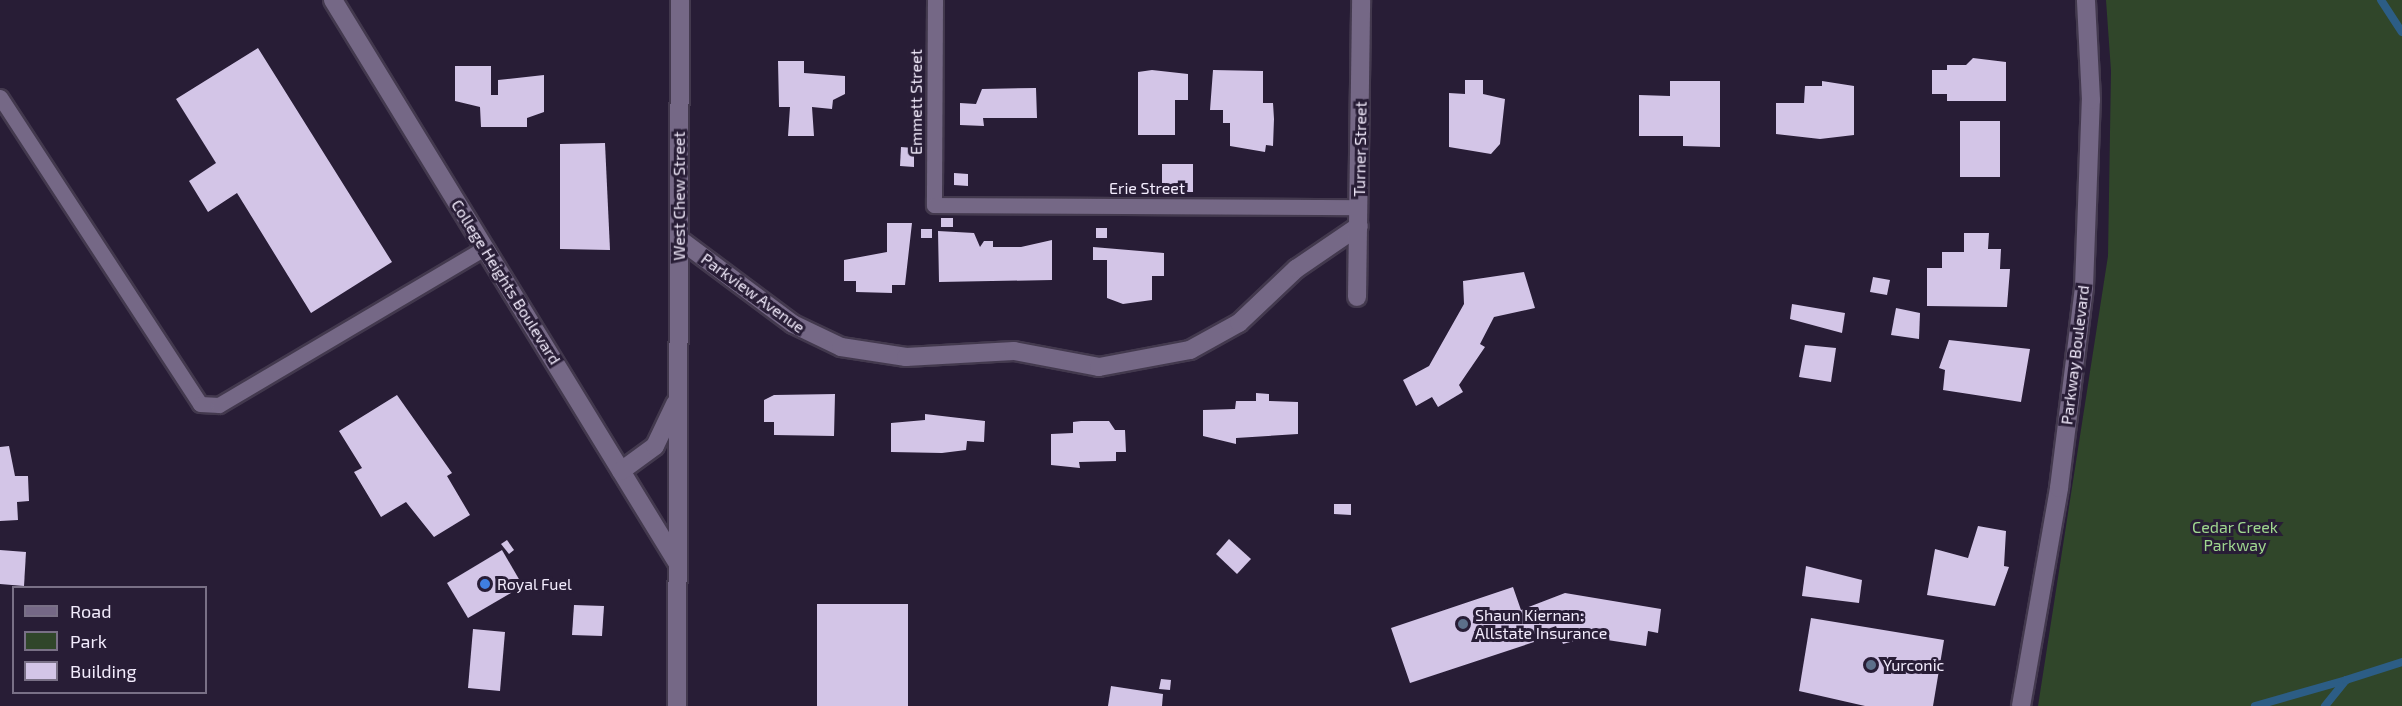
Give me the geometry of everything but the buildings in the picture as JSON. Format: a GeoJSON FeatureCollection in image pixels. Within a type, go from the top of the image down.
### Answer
{"type":"FeatureCollection","features":[{"type":"Feature","properties":{"kind":"street","name":"College Heights Boulevard"},"geometry":{"type":"LineString","coordinates":[[333,0],[679,565]]}},
{"type":"Feature","properties":{"kind":"street","name":"West Chew Street"},"geometry":{"type":"LineString","coordinates":[[676,706],[679,565],[680,0]]}},
{"type":"Feature","properties":{"kind":"street","name":"Turner Street"},"geometry":{"type":"LineString","coordinates":[[1357,297],[1361,0]]}},
{"type":"Feature","properties":{"kind":"street","name":"Parkway Boulevard"},"geometry":{"type":"LineString","coordinates":[[2020,706],[2061,478],[2084,287],[2091,100],[2086,0]]}},
{"type":"Feature","properties":{"kind":"street","name":"Parkview Avenue"},"geometry":{"type":"LineString","coordinates":[[679,239],[793,324],[841,347],[906,357],[1014,351],[1099,367],[1190,350],[1239,323],[1296,269],[1359,226]]}},
{"type":"Feature","properties":{"kind":"street","name":"West Chew Street"},"geometry":{"type":"LineString","coordinates":[[621,471],[655,446],[679,391]]}},
{"type":"Feature","properties":{"kind":"lane","name":"Emmett Street"},"geometry":{"type":"LineString","coordinates":[[934,205],[935,0]]}},
{"type":"Feature","properties":{"kind":"lane"},"geometry":{"type":"LineString","coordinates":[[0,97],[200,404],[219,405],[484,248]]}},
{"type":"Feature","properties":{"kind":"lane","name":"Erie Street"},"geometry":{"type":"LineString","coordinates":[[934,205],[1359,207]]}},
{"type":"Feature","properties":{"kind":"green space","name":"Cedar Creek Parkway"},"geometry":{"type":"Polygon","coordinates":[[[2106,0],[2402,0],[2402,706],[2038,706],[2108,256],[2111,71],[2106,0]]]}},
{"type":"Feature","properties":{"kind":"waterway"},"geometry":{"type":"LineString","coordinates":[[2381,0],[2402,32]]}},
{"type":"Feature","properties":{"kind":"waterway"},"geometry":{"type":"LineString","coordinates":[[2325,706],[2346,680],[2402,662]]}},
{"type":"Feature","properties":{"kind":"waterway"},"geometry":{"type":"LineString","coordinates":[[2255,706],[2346,680]]}},
{"type":"Feature","properties":{"kind":"place","name":"Royal Fuel"},"geometry":{"type":"Point","coordinates":[485,584]}},
{"type":"Feature","properties":{"kind":"place","name":"Shaun Kiernan: Allstate Insurance"},"geometry":{"type":"Point","coordinates":[1463,624]}},
{"type":"Feature","properties":{"kind":"place","name":"Yurconic"},"geometry":{"type":"Point","coordinates":[1871,665]}}]}
